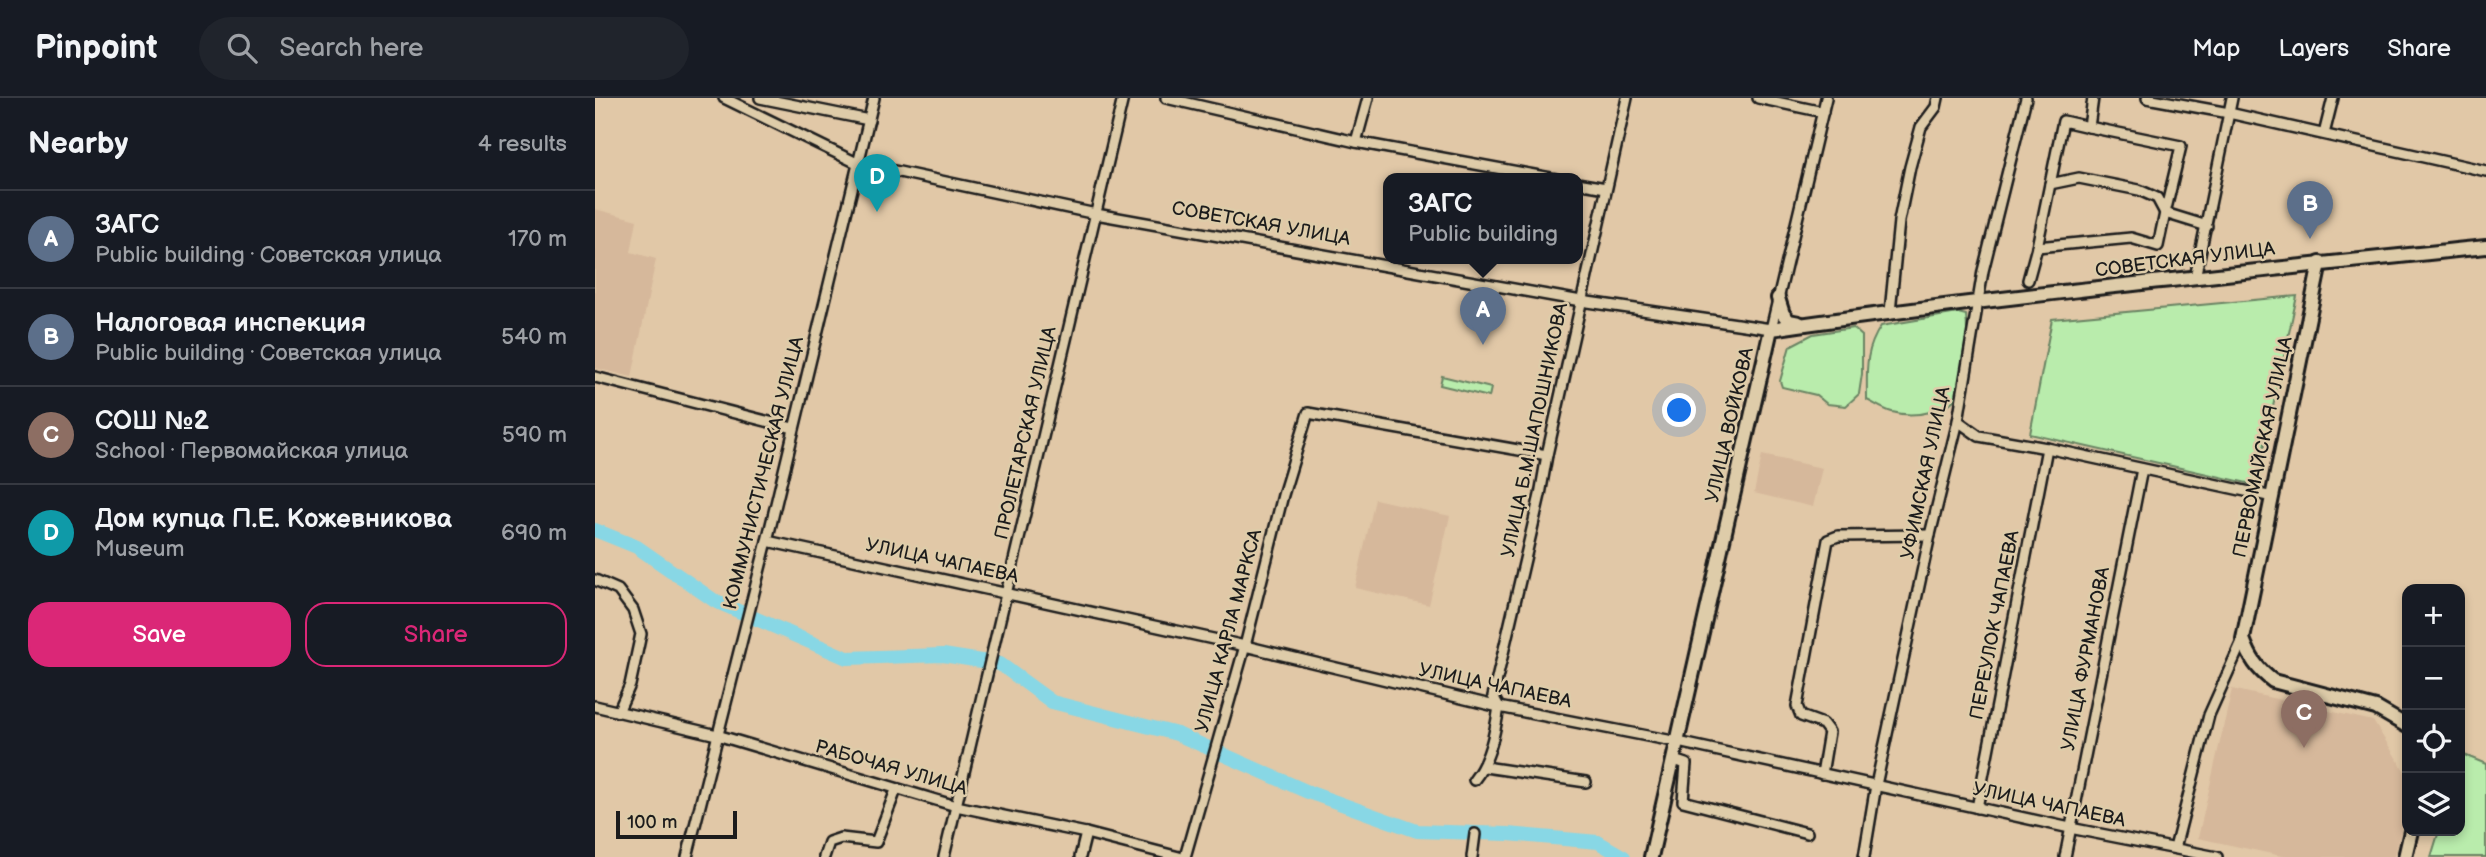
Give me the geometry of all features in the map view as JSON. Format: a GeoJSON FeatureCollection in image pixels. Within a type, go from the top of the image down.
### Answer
{"type":"FeatureCollection","features":[{"type":"Feature","properties":{"kind":"main road","name":"СОВЕТСКАЯ УЛИЦА"},"geometry":{"type":"LineString","coordinates":[[1771,329],[1889,312],[2486,247]]}},
{"type":"Feature","properties":{"kind":"main road","name":"ПЕРВОМАЙСКАЯ УЛИЦА"},"geometry":{"type":"LineString","coordinates":[[2243,639],[2320,263]]}},
{"type":"Feature","properties":{"kind":"main road"},"geometry":{"type":"LineString","coordinates":[[1779,298],[1783,314],[1789,321],[1806,324]]}},
{"type":"Feature","properties":{"kind":"main road"},"geometry":{"type":"LineString","coordinates":[[1764,362],[1783,333],[1806,324]]}},
{"type":"Feature","properties":{"kind":"main road","name":"УЛИЦА ВОЙКОВА"},"geometry":{"type":"LineString","coordinates":[[1651,857],[1771,329]]}},
{"type":"Feature","properties":{"kind":"main road"},"geometry":{"type":"LineString","coordinates":[[2243,639],[2250,658],[2260,671],[2273,681],[2377,708],[2402,723]]}},
{"type":"Feature","properties":{"kind":"main road"},"geometry":{"type":"LineString","coordinates":[[2405,857],[2410,836]]}},
{"type":"Feature","properties":{"kind":"street","name":"СОВЕТСКАЯ УЛИЦА"},"geometry":{"type":"LineString","coordinates":[[724,98],[857,163],[1095,214],[1581,301],[1771,329]]}},
{"type":"Feature","properties":{"kind":"street"},"geometry":{"type":"LineString","coordinates":[[760,98],[869,120]]}},
{"type":"Feature","properties":{"kind":"street","name":"КОММУНИСТИЧЕСКАЯ УЛИЦА"},"geometry":{"type":"LineString","coordinates":[[687,857],[874,98]]}},
{"type":"Feature","properties":{"kind":"street","name":"ПРОЛЕТАРСКАЯ УЛИЦА"},"geometry":{"type":"LineString","coordinates":[[944,857],[1123,98]]}},
{"type":"Feature","properties":{"kind":"street"},"geometry":{"type":"LineString","coordinates":[[1166,98],[1356,142],[1524,173]]}},
{"type":"Feature","properties":{"kind":"street"},"geometry":{"type":"LineString","coordinates":[[1356,142],[1369,98]]}},
{"type":"Feature","properties":{"kind":"street","name":"УЛИЦА Б.М.ШАПОШНИКОВА"},"geometry":{"type":"LineString","coordinates":[[1474,780],[1485,767],[1499,707],[1493,696],[1627,98]]}},
{"type":"Feature","properties":{"kind":"street"},"geometry":{"type":"LineString","coordinates":[[1758,98],[1823,112]]}},
{"type":"Feature","properties":{"kind":"street","name":"УЛИЦА ВОЙКОВА"},"geometry":{"type":"LineString","coordinates":[[1771,329],[1826,98]]}},
{"type":"Feature","properties":{"kind":"street"},"geometry":{"type":"LineString","coordinates":[[1889,312],[1894,286],[1899,221],[1910,167],[1921,127],[1936,107],[1938,98]]}},
{"type":"Feature","properties":{"kind":"street","name":"УФИМСКАЯ УЛИЦА"},"geometry":{"type":"LineString","coordinates":[[1864,857],[1876,785],[1958,421],[1976,304],[2026,98]]}},
{"type":"Feature","properties":{"kind":"street"},"geometry":{"type":"LineString","coordinates":[[2089,127],[2093,98]]}},
{"type":"Feature","properties":{"kind":"street"},"geometry":{"type":"LineString","coordinates":[[2148,98],[2229,113],[2486,171]]}},
{"type":"Feature","properties":{"kind":"street"},"geometry":{"type":"LineString","coordinates":[[2195,278],[2232,98]]}},
{"type":"Feature","properties":{"kind":"street"},"geometry":{"type":"LineString","coordinates":[[2325,134],[2333,98]]}},
{"type":"Feature","properties":{"kind":"street"},"geometry":{"type":"LineString","coordinates":[[2028,281],[2063,121],[2181,146],[2158,246],[2131,238],[2037,247]]}},
{"type":"Feature","properties":{"kind":"street"},"geometry":{"type":"LineString","coordinates":[[2050,184],[2079,178],[2139,190],[2157,198],[2165,213],[2207,226]]}},
{"type":"Feature","properties":{"kind":"street"},"geometry":{"type":"LineString","coordinates":[[1583,184],[1607,188]]}},
{"type":"Feature","properties":{"kind":"street"},"geometry":{"type":"LineString","coordinates":[[595,377],[793,428]]}},
{"type":"Feature","properties":{"kind":"street","name":"УЛИЦА КАРЛА МАРКСА"},"geometry":{"type":"LineString","coordinates":[[1185,857],[1245,646],[1283,495],[1308,413],[1547,455]]}},
{"type":"Feature","properties":{"kind":"street"},"geometry":{"type":"LineString","coordinates":[[1958,421],[1979,436],[2273,497]]}},
{"type":"Feature","properties":{"kind":"street","name":"ПЕРЕУЛОК ЧАПАЕВА"},"geometry":{"type":"LineString","coordinates":[[1977,808],[2047,448]]}},
{"type":"Feature","properties":{"kind":"street","name":"УЛИЦА ФУРМАНОВА"},"geometry":{"type":"LineString","coordinates":[[2065,857],[2142,469]]}},
{"type":"Feature","properties":{"kind":"street"},"geometry":{"type":"LineString","coordinates":[[1822,774],[1829,732],[1823,724],[1801,716],[1797,706],[1828,540],[1838,536],[1930,536]]}},
{"type":"Feature","properties":{"kind":"street","name":"УЛИЦА ЧАПАЕВА"},"geometry":{"type":"LineString","coordinates":[[767,541],[1245,646],[1499,707],[1678,742],[2070,828],[2217,857]]}},
{"type":"Feature","properties":{"kind":"street"},"geometry":{"type":"LineString","coordinates":[[595,580],[618,590],[633,610],[641,634],[630,685],[618,712]]}},
{"type":"Feature","properties":{"kind":"street","name":"ПЕРВОМАЙСКАЯ УЛИЦА"},"geometry":{"type":"LineString","coordinates":[[2175,848],[2209,715],[2243,639]]}},
{"type":"Feature","properties":{"kind":"street","name":"РАБОЧАЯ УЛИЦА"},"geometry":{"type":"LineString","coordinates":[[595,706],[717,735],[956,806],[1086,833],[1179,857]]}},
{"type":"Feature","properties":{"kind":"street"},"geometry":{"type":"LineString","coordinates":[[1674,760],[1686,764],[1683,802],[1807,833]]}},
{"type":"Feature","properties":{"kind":"street"},"geometry":{"type":"LineString","coordinates":[[1485,767],[1586,782]]}},
{"type":"Feature","properties":{"kind":"street"},"geometry":{"type":"LineString","coordinates":[[824,857],[829,842],[841,838],[876,842],[897,790]]}},
{"type":"Feature","properties":{"kind":"street"},"geometry":{"type":"LineString","coordinates":[[1080,857],[1086,833]]}},
{"type":"Feature","properties":{"kind":"street"},"geometry":{"type":"LineString","coordinates":[[1472,857],[1475,834]]}},
{"type":"Feature","properties":{"kind":"shaded area"},"geometry":{"type":"Polygon","coordinates":[[[595,209],[637,220],[631,252],[656,259],[632,377],[595,368],[595,209]]]}},
{"type":"Feature","properties":{"kind":"shaded area"},"geometry":{"type":"Polygon","coordinates":[[[1762,455],[1822,468],[1813,507],[1754,493],[1762,455]]]}},
{"type":"Feature","properties":{"kind":"shaded area"},"geometry":{"type":"Polygon","coordinates":[[[1375,499],[1450,516],[1429,605],[1355,588],[1375,499]]]}},
{"type":"Feature","properties":{"kind":"shaded area"},"geometry":{"type":"Polygon","coordinates":[[[2232,689],[2373,721],[2402,767],[2402,826],[2394,857],[2286,857],[2198,838],[2232,689]]]}},
{"type":"Feature","properties":{"kind":"green space"},"geometry":{"type":"Polygon","coordinates":[[[2297,296],[2256,485],[2030,434],[2052,319],[2297,296]]]}},
{"type":"Feature","properties":{"kind":"green space"},"geometry":{"type":"Polygon","coordinates":[[[1958,313],[1966,315],[1967,354],[1963,384],[1955,398],[1940,409],[1920,414],[1889,411],[1867,400],[1869,353],[1881,326],[1958,313]]]}},
{"type":"Feature","properties":{"kind":"green space"},"geometry":{"type":"Polygon","coordinates":[[[1853,328],[1862,336],[1862,374],[1859,394],[1846,406],[1827,404],[1816,395],[1782,387],[1780,381],[1790,346],[1813,334],[1853,328]]]}},
{"type":"Feature","properties":{"kind":"green space"},"geometry":{"type":"Polygon","coordinates":[[[1442,376],[1491,388],[1489,397],[1440,385],[1442,376]]]}},
{"type":"Feature","properties":{"kind":"green space"},"geometry":{"type":"Polygon","coordinates":[[[2465,755],[2486,764],[2486,857],[2431,857],[2437,836],[2465,836],[2465,755]]]}},
{"type":"Feature","properties":{"kind":"waterway"},"geometry":{"type":"LineString","coordinates":[[595,530],[637,547],[715,601],[847,658],[943,655],[1000,664],[1052,702],[1177,734],[1308,792],[1417,831],[1508,834],[1598,842],[1624,857]]}},
{"type":"Feature","properties":{"kind":"place","name":"Дом купца П.Е. Кожевникова"},"geometry":{"type":"Point","coordinates":[877,212]}},
{"type":"Feature","properties":{"kind":"place","name":"Налоговая инспекция"},"geometry":{"type":"Point","coordinates":[2310,239]}},
{"type":"Feature","properties":{"kind":"place","name":"ЗАГС"},"geometry":{"type":"Point","coordinates":[1483,345]}},
{"type":"Feature","properties":{"kind":"place","name":"СОШ №2"},"geometry":{"type":"Point","coordinates":[2304,748]}}]}
